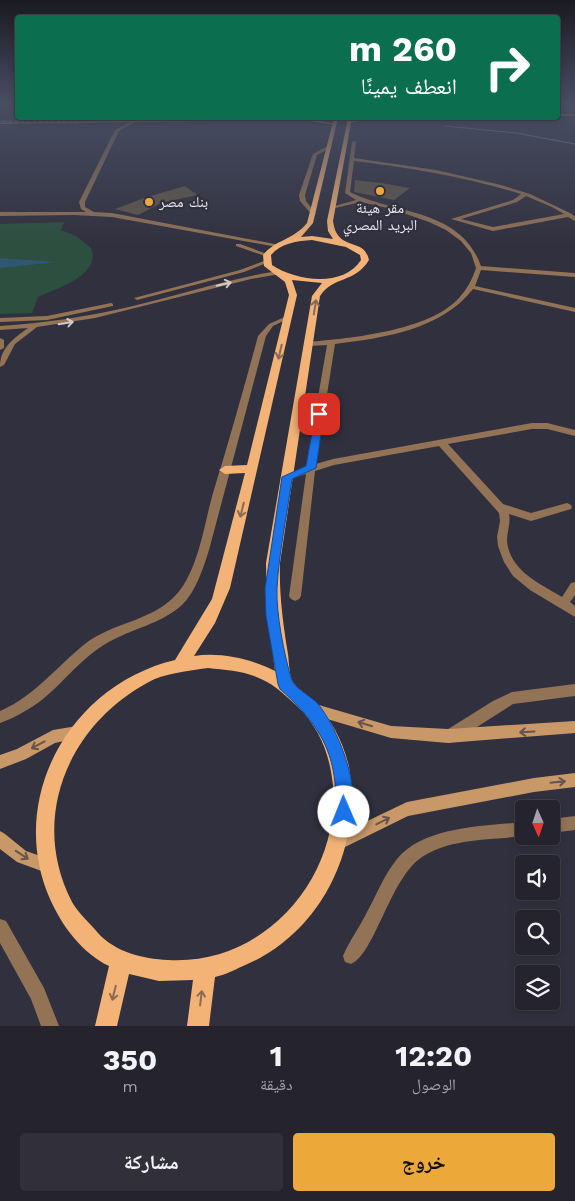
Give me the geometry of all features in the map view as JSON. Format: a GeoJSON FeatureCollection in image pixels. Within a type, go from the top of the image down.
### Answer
{"type":"FeatureCollection","features":[{"type":"Feature","properties":{"kind":"main road"},"geometry":{"type":"LineString","coordinates":[[287,242],[307,229],[313,214],[329,151]]}},
{"type":"Feature","properties":{"kind":"main road"},"geometry":{"type":"LineString","coordinates":[[338,241],[330,226],[344,151]]}},
{"type":"Feature","properties":{"kind":"main road"},"geometry":{"type":"LineString","coordinates":[[180,664],[218,605],[294,292],[289,281],[279,274],[266,258],[275,246],[312,238],[338,241],[358,249],[365,261],[355,273],[331,280],[304,280],[279,274]]}},
{"type":"Feature","properties":{"kind":"main road"},"geometry":{"type":"LineString","coordinates":[[285,684],[273,616],[271,589],[316,296],[322,287],[331,280]]}},
{"type":"Feature","properties":{"kind":"main road"},"geometry":{"type":"LineString","coordinates":[[225,470],[252,469]]}},
{"type":"Feature","properties":{"kind":"main road"},"geometry":{"type":"LineString","coordinates":[[208,662],[235,664],[261,671],[285,684],[312,709],[327,730],[337,755],[343,782],[344,812],[339,842],[326,877],[305,910],[277,938],[243,959],[205,971],[162,972],[121,961],[94,944],[72,921],[56,895],[47,865],[44,835],[46,807],[52,780],[63,755],[77,732],[114,696],[142,677],[180,664],[208,662]]}},
{"type":"Feature","properties":{"kind":"main road"},"geometry":{"type":"LineString","coordinates":[[106,1026],[121,961]]}},
{"type":"Feature","properties":{"kind":"main road"},"geometry":{"type":"LineString","coordinates":[[198,1026],[205,971]]}},
{"type":"Feature","properties":{"kind":"street"},"geometry":{"type":"LineString","coordinates":[[104,151],[82,204],[85,210],[275,246]]}},
{"type":"Feature","properties":{"kind":"street"},"geometry":{"type":"LineString","coordinates":[[46,213],[74,204],[105,151]]}},
{"type":"Feature","properties":{"kind":"street"},"geometry":{"type":"LineString","coordinates":[[313,214],[302,201],[302,194],[315,154],[322,151]]}},
{"type":"Feature","properties":{"kind":"street"},"geometry":{"type":"LineString","coordinates":[[309,344],[331,343],[376,336],[414,325],[444,312],[472,287],[479,268],[476,258],[466,243],[437,224],[405,211],[361,200],[347,192],[353,151]]}},
{"type":"Feature","properties":{"kind":"street"},"geometry":{"type":"LineString","coordinates":[[352,159],[416,167],[489,184],[524,194],[555,206],[572,217]]}},
{"type":"Feature","properties":{"kind":"street"},"geometry":{"type":"LineString","coordinates":[[437,224],[515,201],[524,194]]}},
{"type":"Feature","properties":{"kind":"street"},"geometry":{"type":"LineString","coordinates":[[333,208],[361,200]]}},
{"type":"Feature","properties":{"kind":"street"},"geometry":{"type":"LineString","coordinates":[[0,214],[100,214]]}},
{"type":"Feature","properties":{"kind":"street"},"geometry":{"type":"LineString","coordinates":[[0,218],[79,217],[108,219],[234,244],[266,258]]}},
{"type":"Feature","properties":{"kind":"street"},"geometry":{"type":"LineString","coordinates":[[454,219],[494,229],[572,217]]}},
{"type":"Feature","properties":{"kind":"street"},"geometry":{"type":"LineString","coordinates":[[0,320],[47,318],[84,312],[233,273],[266,258]]}},
{"type":"Feature","properties":{"kind":"street"},"geometry":{"type":"LineString","coordinates":[[479,268],[575,275]]}},
{"type":"Feature","properties":{"kind":"street"},"geometry":{"type":"LineString","coordinates":[[0,328],[81,320],[251,277],[279,274]]}},
{"type":"Feature","properties":{"kind":"street"},"geometry":{"type":"LineString","coordinates":[[472,287],[575,310]]}},
{"type":"Feature","properties":{"kind":"street"},"geometry":{"type":"LineString","coordinates":[[0,717],[24,706],[44,692],[82,654],[100,640],[128,626],[158,615],[179,600],[192,581],[262,336],[271,325],[288,317]]}},
{"type":"Feature","properties":{"kind":"street"},"geometry":{"type":"LineString","coordinates":[[0,364],[16,339],[35,326]]}},
{"type":"Feature","properties":{"kind":"street"},"geometry":{"type":"LineString","coordinates":[[0,340],[0,348]]}},
{"type":"Feature","properties":{"kind":"street"},"geometry":{"type":"LineString","coordinates":[[295,596],[311,468],[331,343]]}},
{"type":"Feature","properties":{"kind":"street"},"geometry":{"type":"LineString","coordinates":[[287,477],[332,462],[532,426],[547,426],[575,432]]}},
{"type":"Feature","properties":{"kind":"street"},"geometry":{"type":"LineString","coordinates":[[441,442],[500,507],[506,518],[502,533],[503,545],[520,577],[527,584],[575,612]]}},
{"type":"Feature","properties":{"kind":"street"},"geometry":{"type":"LineString","coordinates":[[500,507],[531,517],[568,508]]}},
{"type":"Feature","properties":{"kind":"street"},"geometry":{"type":"LineString","coordinates":[[564,604],[575,586]]}},
{"type":"Feature","properties":{"kind":"street"},"geometry":{"type":"LineString","coordinates":[[448,736],[505,701],[528,695],[575,690]]}},
{"type":"Feature","properties":{"kind":"street"},"geometry":{"type":"LineString","coordinates":[[312,709],[391,732],[448,736],[575,727]]}},
{"type":"Feature","properties":{"kind":"street"},"geometry":{"type":"LineString","coordinates":[[0,762],[21,754],[53,737],[77,732]]}},
{"type":"Feature","properties":{"kind":"street"},"geometry":{"type":"LineString","coordinates":[[339,842],[407,809],[534,785],[575,780]]}},
{"type":"Feature","properties":{"kind":"street"},"geometry":{"type":"LineString","coordinates":[[560,825],[575,823]]}},
{"type":"Feature","properties":{"kind":"street"},"geometry":{"type":"LineString","coordinates":[[351,956],[369,928],[393,876],[414,853],[424,846],[447,838],[515,830]]}},
{"type":"Feature","properties":{"kind":"street"},"geometry":{"type":"LineString","coordinates":[[0,839],[22,857],[47,865]]}},
{"type":"Feature","properties":{"kind":"street"},"geometry":{"type":"LineString","coordinates":[[0,928],[41,1000],[50,1026]]}},
{"type":"Feature","properties":{"kind":"green space"},"geometry":{"type":"Polygon","coordinates":[[[64,222],[61,230],[76,236],[91,248],[93,258],[90,266],[75,280],[38,297],[32,313],[0,314],[0,224],[64,222]]]}},
{"type":"Feature","properties":{"kind":"water"},"geometry":{"type":"Polygon","coordinates":[[[0,258],[56,262],[0,268],[0,258]]]}},
{"type":"Feature","properties":{"kind":"building","name":"مقر هيئة البريد المصري"},"geometry":{"type":"Polygon","coordinates":[[[355,180],[410,188],[394,200],[354,192],[355,180]]]}},
{"type":"Feature","properties":{"kind":"building","name":"بنك مصر"},"geometry":{"type":"Polygon","coordinates":[[[185,186],[197,195],[161,203],[138,215],[115,209],[147,197],[185,186]]]}},
{"type":"Feature","properties":{"kind":"place","name":"مقر هيئة البريد المصري"},"geometry":{"type":"Point","coordinates":[380,191]}},
{"type":"Feature","properties":{"kind":"place","name":"بنك مصر"},"geometry":{"type":"Point","coordinates":[149,202]}},
{"type":"Feature","properties":{"kind":"route"},"geometry":{"type":"LineString","coordinates":[[319,414],[311,468],[287,477],[273,563],[271,589],[273,616],[285,684],[312,709],[327,730],[337,755],[343,782],[344,812]]}}]}
